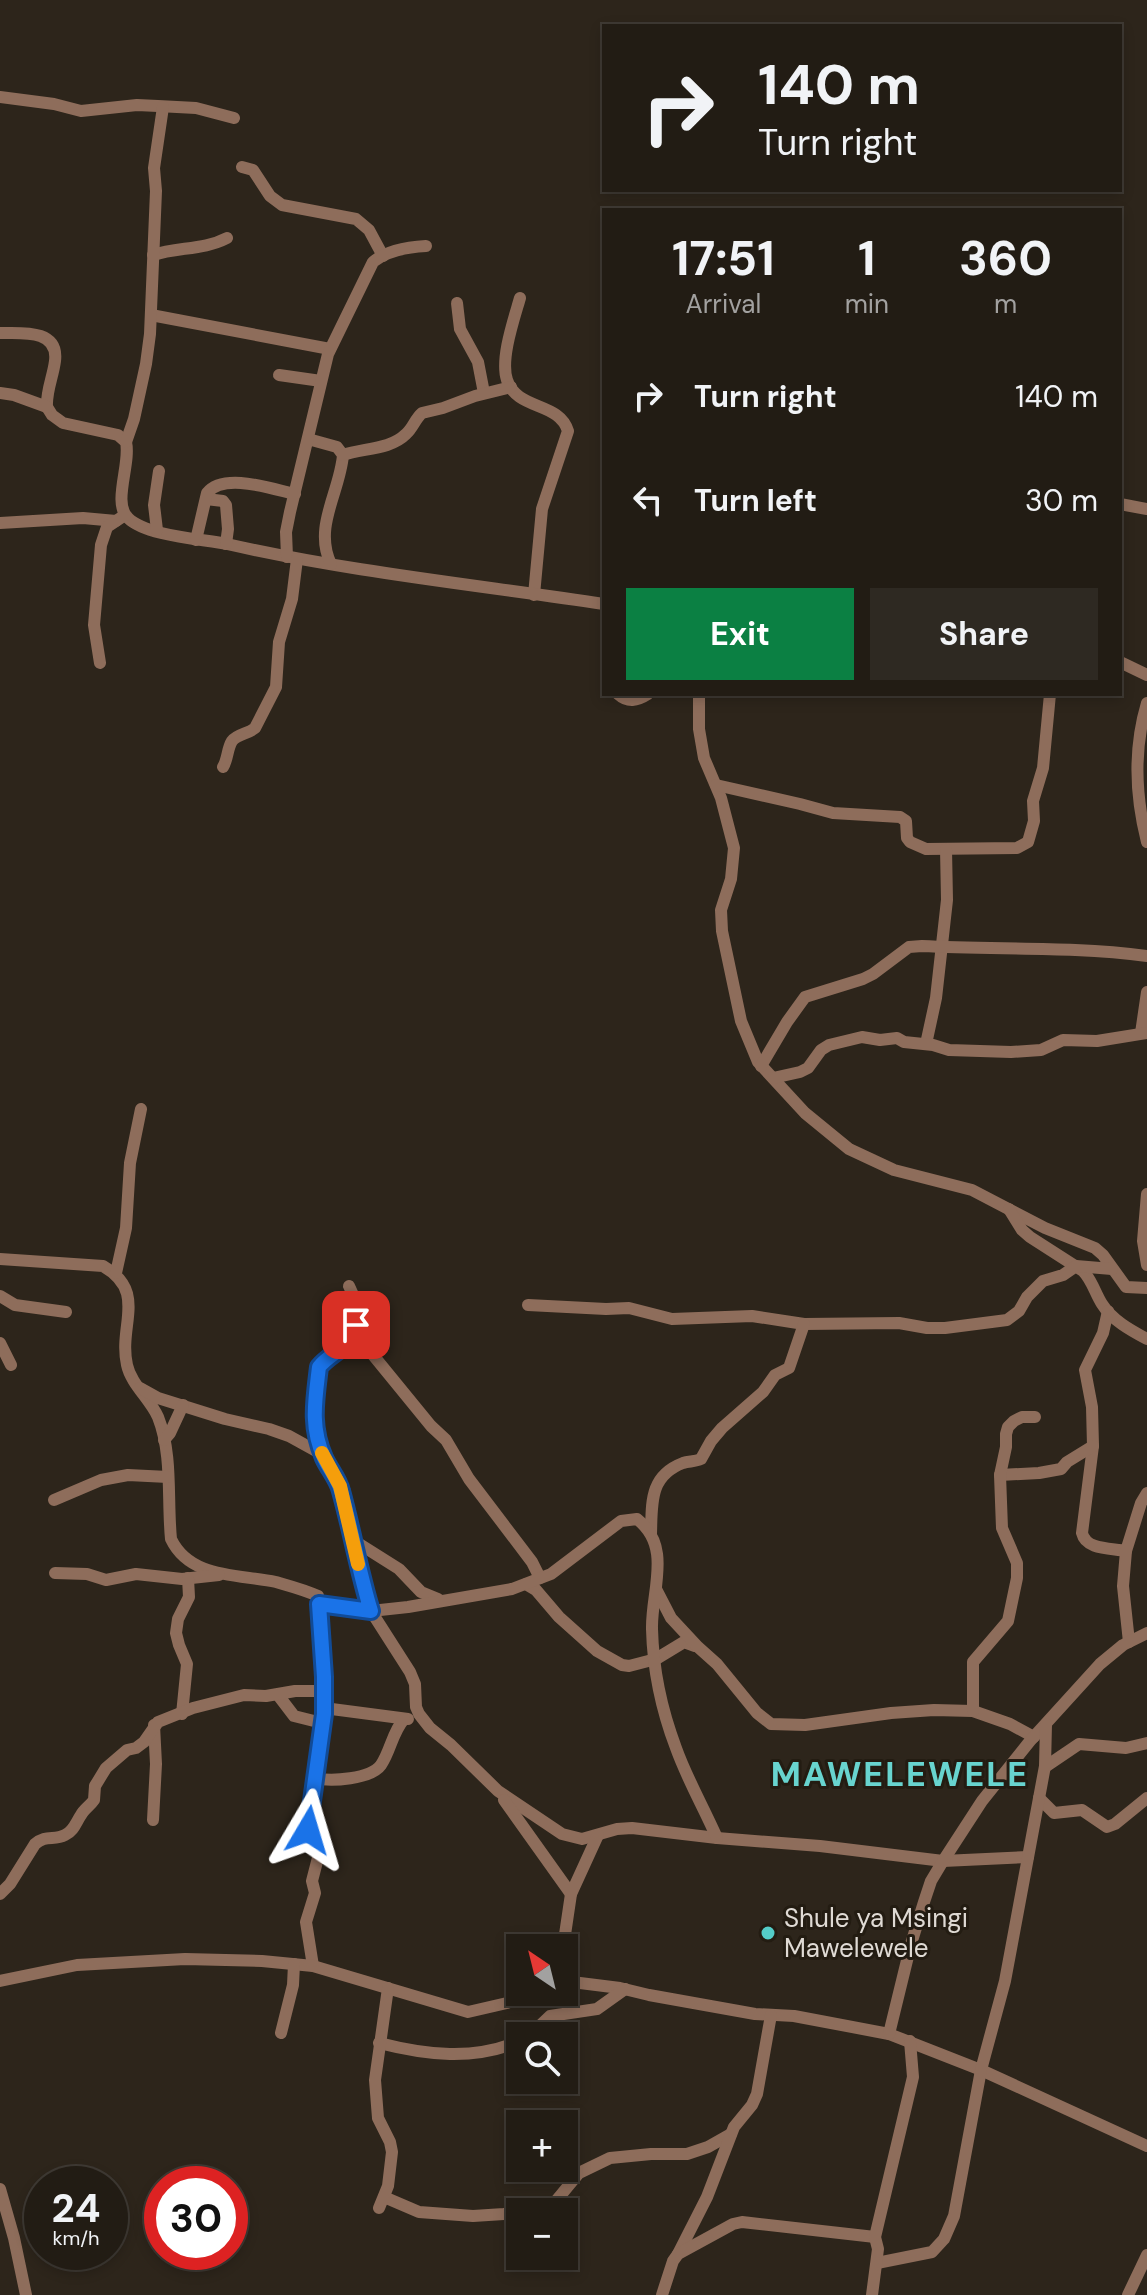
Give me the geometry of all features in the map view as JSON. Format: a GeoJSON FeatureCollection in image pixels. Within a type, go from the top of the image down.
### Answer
{"type":"FeatureCollection","features":[{"type":"Feature","properties":{"kind":"street"},"geometry":{"type":"LineString","coordinates":[[0,97],[81,111],[137,105],[196,108],[234,118]]}},
{"type":"Feature","properties":{"kind":"street"},"geometry":{"type":"LineString","coordinates":[[126,442],[146,364],[151,315],[156,191],[154,168],[163,107]]}},
{"type":"Feature","properties":{"kind":"street"},"geometry":{"type":"LineString","coordinates":[[242,167],[253,170],[270,196],[282,205],[356,219],[369,230],[383,256]]}},
{"type":"Feature","properties":{"kind":"street"},"geometry":{"type":"LineString","coordinates":[[153,255],[168,250],[214,245],[227,238]]}},
{"type":"Feature","properties":{"kind":"street"},"geometry":{"type":"LineString","coordinates":[[223,767],[234,738],[255,728],[276,687],[279,642],[292,599],[292,558],[286,532],[330,349],[373,262],[383,256],[426,246]]}},
{"type":"Feature","properties":{"kind":"street"},"geometry":{"type":"LineString","coordinates":[[520,298],[507,349],[507,381],[517,395],[527,402],[556,413],[565,422],[568,431],[542,509],[534,595]]}},
{"type":"Feature","properties":{"kind":"street"},"geometry":{"type":"LineString","coordinates":[[457,303],[460,329],[478,362],[484,393]]}},
{"type":"Feature","properties":{"kind":"street"},"geometry":{"type":"LineString","coordinates":[[151,315],[330,349]]}},
{"type":"Feature","properties":{"kind":"street"},"geometry":{"type":"LineString","coordinates":[[0,333],[32,333],[52,344],[55,361],[46,399],[52,415],[63,423],[118,435],[126,442],[120,518]]}},
{"type":"Feature","properties":{"kind":"street"},"geometry":{"type":"LineString","coordinates":[[279,375],[321,381]]}},
{"type":"Feature","properties":{"kind":"street"},"geometry":{"type":"LineString","coordinates":[[343,455],[394,443],[407,434],[422,413],[511,387]]}},
{"type":"Feature","properties":{"kind":"street"},"geometry":{"type":"LineString","coordinates":[[0,393],[47,407]]}},
{"type":"Feature","properties":{"kind":"street"},"geometry":{"type":"LineString","coordinates":[[308,439],[337,447],[343,455]]}},
{"type":"Feature","properties":{"kind":"street"},"geometry":{"type":"LineString","coordinates":[[331,564],[325,549],[326,524],[343,455]]}},
{"type":"Feature","properties":{"kind":"street"},"geometry":{"type":"LineString","coordinates":[[157,530],[154,505],[159,471]]}},
{"type":"Feature","properties":{"kind":"street"},"geometry":{"type":"LineString","coordinates":[[196,540],[210,489],[230,482],[295,494]]}},
{"type":"Feature","properties":{"kind":"street"},"geometry":{"type":"LineString","coordinates":[[206,499],[223,501],[226,505],[226,544]]}},
{"type":"Feature","properties":{"kind":"street"},"geometry":{"type":"LineString","coordinates":[[1122,504],[1147,509]]}},
{"type":"Feature","properties":{"kind":"street"},"geometry":{"type":"LineString","coordinates":[[100,663],[94,625],[101,545],[107,527],[120,518]]}},
{"type":"Feature","properties":{"kind":"street"},"geometry":{"type":"LineString","coordinates":[[0,523],[120,518],[196,540],[292,558],[602,604]]}},
{"type":"Feature","properties":{"kind":"street"},"geometry":{"type":"LineString","coordinates":[[1122,663],[1147,675]]}},
{"type":"Feature","properties":{"kind":"street"},"geometry":{"type":"LineString","coordinates":[[620,696],[632,701],[645,696]]}},
{"type":"Feature","properties":{"kind":"street"},"geometry":{"type":"LineString","coordinates":[[699,696],[700,740],[704,758],[721,798],[734,848],[731,879],[721,910],[722,931],[742,1025],[761,1066],[805,1113],[849,1149],[894,1170],[972,1190],[1045,1228],[1095,1248],[1126,1287],[1147,1288]]}},
{"type":"Feature","properties":{"kind":"street"},"geometry":{"type":"LineString","coordinates":[[716,785],[833,813],[900,817],[906,821],[910,842],[926,849],[1017,848],[1028,842],[1034,821],[1033,801],[1043,768],[1050,696]]}},
{"type":"Feature","properties":{"kind":"street"},"geometry":{"type":"LineString","coordinates":[[1147,703],[1139,729],[1137,761],[1138,803],[1147,842]]}},
{"type":"Feature","properties":{"kind":"street"},"geometry":{"type":"LineString","coordinates":[[926,1044],[935,1009],[947,900],[946,849]]}},
{"type":"Feature","properties":{"kind":"street"},"geometry":{"type":"LineString","coordinates":[[761,1066],[805,997],[873,974],[909,947],[1031,947],[1147,956]]}},
{"type":"Feature","properties":{"kind":"street"},"geometry":{"type":"LineString","coordinates":[[773,1078],[800,1072],[813,1063],[824,1047],[859,1038],[897,1038],[949,1050],[1011,1052],[1041,1050],[1063,1040],[1110,1040],[1144,1033],[1147,992]]}},
{"type":"Feature","properties":{"kind":"street"},"geometry":{"type":"LineString","coordinates":[[116,1273],[126,1228],[130,1163],[141,1109]]}},
{"type":"Feature","properties":{"kind":"street"},"geometry":{"type":"LineString","coordinates":[[1147,1194],[1143,1241],[1147,1265]]}},
{"type":"Feature","properties":{"kind":"street"},"geometry":{"type":"LineString","coordinates":[[1009,1209],[1022,1230],[1089,1277],[1108,1311],[1128,1329],[1147,1339]]}},
{"type":"Feature","properties":{"kind":"street"},"geometry":{"type":"LineString","coordinates":[[0,1259],[103,1266],[116,1273],[128,1293],[127,1368],[157,1415],[164,1440],[173,1544],[184,1558],[222,1575]]}},
{"type":"Feature","properties":{"kind":"street"},"geometry":{"type":"LineString","coordinates":[[528,1305],[629,1308],[672,1319],[752,1316],[804,1324],[899,1323],[936,1328],[1007,1320],[1019,1311],[1027,1297],[1043,1281],[1063,1275],[1076,1266],[1112,1269]]}},
{"type":"Feature","properties":{"kind":"street"},"geometry":{"type":"LineString","coordinates":[[325,1461],[314,1422],[319,1367],[355,1333],[358,1313],[349,1286]]}},
{"type":"Feature","properties":{"kind":"street"},"geometry":{"type":"LineString","coordinates":[[0,1296],[15,1305],[66,1312]]}},
{"type":"Feature","properties":{"kind":"street"},"geometry":{"type":"LineString","coordinates":[[1108,1311],[1103,1333],[1085,1370],[1092,1407],[1093,1446],[1082,1533],[1089,1545],[1126,1551]]}},
{"type":"Feature","properties":{"kind":"street"},"geometry":{"type":"LineString","coordinates":[[651,1536],[652,1499],[661,1476],[683,1463],[701,1459],[722,1428],[759,1396],[775,1375],[789,1368],[804,1324]]}},
{"type":"Feature","properties":{"kind":"street"},"geometry":{"type":"LineString","coordinates":[[355,1333],[446,1440],[469,1479],[532,1562],[540,1578]]}},
{"type":"Feature","properties":{"kind":"street"},"geometry":{"type":"LineString","coordinates":[[0,1343],[11,1365]]}},
{"type":"Feature","properties":{"kind":"street"},"geometry":{"type":"LineString","coordinates":[[140,1388],[158,1398],[289,1436],[315,1449],[340,1486],[371,1611],[410,1672],[415,1684],[416,1707],[424,1723],[498,1791],[562,1834],[582,1839],[632,1828],[943,1861],[1028,1857]]}},
{"type":"Feature","properties":{"kind":"street"},"geometry":{"type":"LineString","coordinates":[[164,1440],[183,1405]]}},
{"type":"Feature","properties":{"kind":"street"},"geometry":{"type":"LineString","coordinates":[[973,1711],[973,1662],[1008,1621],[1017,1578],[1017,1563],[1002,1528],[1000,1475],[1008,1427],[1022,1417],[1035,1417]]}},
{"type":"Feature","properties":{"kind":"street"},"geometry":{"type":"LineString","coordinates":[[1000,1475],[1061,1469],[1093,1446]]}},
{"type":"Feature","properties":{"kind":"street"},"geometry":{"type":"LineString","coordinates":[[54,1500],[101,1480],[128,1475],[168,1477]]}},
{"type":"Feature","properties":{"kind":"street"},"geometry":{"type":"LineString","coordinates":[[1129,1642],[1123,1586],[1126,1551],[1147,1493]]}},
{"type":"Feature","properties":{"kind":"street"},"geometry":{"type":"LineString","coordinates":[[319,1604],[371,1611],[512,1589],[551,1574],[621,1521],[637,1519],[647,1528],[658,1554],[652,1609],[658,1688],[675,1746],[717,1838]]}},
{"type":"Feature","properties":{"kind":"street"},"geometry":{"type":"LineString","coordinates":[[353,1540],[399,1569],[421,1592],[444,1600]]}},
{"type":"Feature","properties":{"kind":"street"},"geometry":{"type":"LineString","coordinates":[[55,1573],[87,1574],[106,1580],[136,1574],[188,1578],[222,1575],[274,1582],[316,1595],[324,1708],[308,1833],[320,1852],[312,1881],[315,1893],[306,1922],[313,1966]]}},
{"type":"Feature","properties":{"kind":"street"},"geometry":{"type":"LineString","coordinates":[[182,1714],[187,1664],[176,1633],[178,1619],[189,1597],[188,1578]]}},
{"type":"Feature","properties":{"kind":"street"},"geometry":{"type":"LineString","coordinates":[[526,1584],[536,1590],[559,1617],[597,1651],[622,1665],[656,1659],[684,1642],[698,1647]]}},
{"type":"Feature","properties":{"kind":"street"},"geometry":{"type":"LineString","coordinates":[[656,1587],[671,1618],[717,1664],[757,1713],[771,1724],[805,1725],[934,1710],[973,1711],[1010,1724],[1034,1737]]}},
{"type":"Feature","properties":{"kind":"street"},"geometry":{"type":"LineString","coordinates":[[889,2034],[924,1902],[931,1881],[943,1861],[982,1801],[1034,1737],[1100,1664],[1147,1633]]}},
{"type":"Feature","properties":{"kind":"street"},"geometry":{"type":"LineString","coordinates":[[0,1894],[40,1839],[62,1837],[73,1829],[83,1811],[94,1800],[95,1786],[106,1768],[127,1750],[144,1742],[154,1725],[206,1704],[244,1695],[324,1691]]}},
{"type":"Feature","properties":{"kind":"street"},"geometry":{"type":"LineString","coordinates":[[278,1695],[294,1716],[322,1723]]}},
{"type":"Feature","properties":{"kind":"street"},"geometry":{"type":"LineString","coordinates":[[324,1708],[424,1723]]}},
{"type":"Feature","properties":{"kind":"street"},"geometry":{"type":"LineString","coordinates":[[315,1778],[336,1781],[376,1770],[382,1763],[396,1728],[404,1719]]}},
{"type":"Feature","properties":{"kind":"street"},"geometry":{"type":"LineString","coordinates":[[877,2263],[932,2252],[944,2239],[954,2216],[981,2070],[1005,1981],[1045,1767],[1046,1724]]}},
{"type":"Feature","properties":{"kind":"street"},"geometry":{"type":"LineString","coordinates":[[153,1820],[156,1764],[154,1725]]}},
{"type":"Feature","properties":{"kind":"street"},"geometry":{"type":"LineString","coordinates":[[1045,1767],[1079,1744],[1120,1748],[1147,1743]]}},
{"type":"Feature","properties":{"kind":"street"},"geometry":{"type":"LineString","coordinates":[[498,1791],[571,1894]]}},
{"type":"Feature","properties":{"kind":"street"},"geometry":{"type":"LineString","coordinates":[[1039,1798],[1054,1813],[1082,1810],[1107,1827],[1147,1798]]}},
{"type":"Feature","properties":{"kind":"street"},"geometry":{"type":"LineString","coordinates":[[565,1934],[571,1894],[598,1835]]}},
{"type":"Feature","properties":{"kind":"street"},"geometry":{"type":"LineString","coordinates":[[0,1981],[77,1965],[185,1959],[313,1966],[468,2012],[506,2003]]}},
{"type":"Feature","properties":{"kind":"street"},"geometry":{"type":"LineString","coordinates":[[281,2033],[293,1985],[294,1964]]}},
{"type":"Feature","properties":{"kind":"street"},"geometry":{"type":"LineString","coordinates":[[578,1983],[889,2034],[981,2070],[1147,2146]]}},
{"type":"Feature","properties":{"kind":"street"},"geometry":{"type":"LineString","coordinates":[[388,1988],[375,2080],[378,2118],[392,2152],[388,2186],[382,2202],[419,2212],[473,2216],[551,2207],[579,2173],[610,2158],[687,2154],[731,2134]]}},
{"type":"Feature","properties":{"kind":"street"},"geometry":{"type":"LineString","coordinates":[[544,2022],[550,2016],[601,2008],[625,1989]]}},
{"type":"Feature","properties":{"kind":"street"},"geometry":{"type":"LineString","coordinates":[[662,2295],[673,2261],[707,2197],[731,2134],[757,2094],[771,2015]]}},
{"type":"Feature","properties":{"kind":"street"},"geometry":{"type":"LineString","coordinates":[[872,2295],[878,2249],[875,2237],[913,2077],[910,2041]]}},
{"type":"Feature","properties":{"kind":"street"},"geometry":{"type":"LineString","coordinates":[[379,2043],[439,2055],[485,2052],[506,2045]]}},
{"type":"Feature","properties":{"kind":"street"},"geometry":{"type":"LineString","coordinates":[[0,2189],[26,2295]]}},
{"type":"Feature","properties":{"kind":"street"},"geometry":{"type":"LineString","coordinates":[[678,2254],[742,2222],[875,2237]]}},
{"type":"Feature","properties":{"kind":"street"},"geometry":{"type":"LineString","coordinates":[[1128,2295],[1147,2255]]}},
{"type":"Feature","properties":{"kind":"street"},"geometry":{"type":"LineString","coordinates":[[1135,2279],[1147,2289]]}},
{"type":"Feature","properties":{"kind":"slow traffic"},"geometry":{"type":"LineString","coordinates":[[322,1453],[340,1486],[358,1564]]}},
{"type":"Feature","properties":{"kind":"place","name":"Shule ya Msingi Mawelewele"},"geometry":{"type":"Point","coordinates":[768,1933]}},
{"type":"Feature","properties":{"kind":"district","name":"MAWELEWELE"},"geometry":{"type":"Point","coordinates":[900,1774]}},
{"type":"Feature","properties":{"kind":"route"},"geometry":{"type":"LineString","coordinates":[[308,1830],[324,1714],[319,1604],[371,1611],[340,1486],[325,1461],[314,1422],[319,1367],[350,1341],[356,1325]]}}]}
